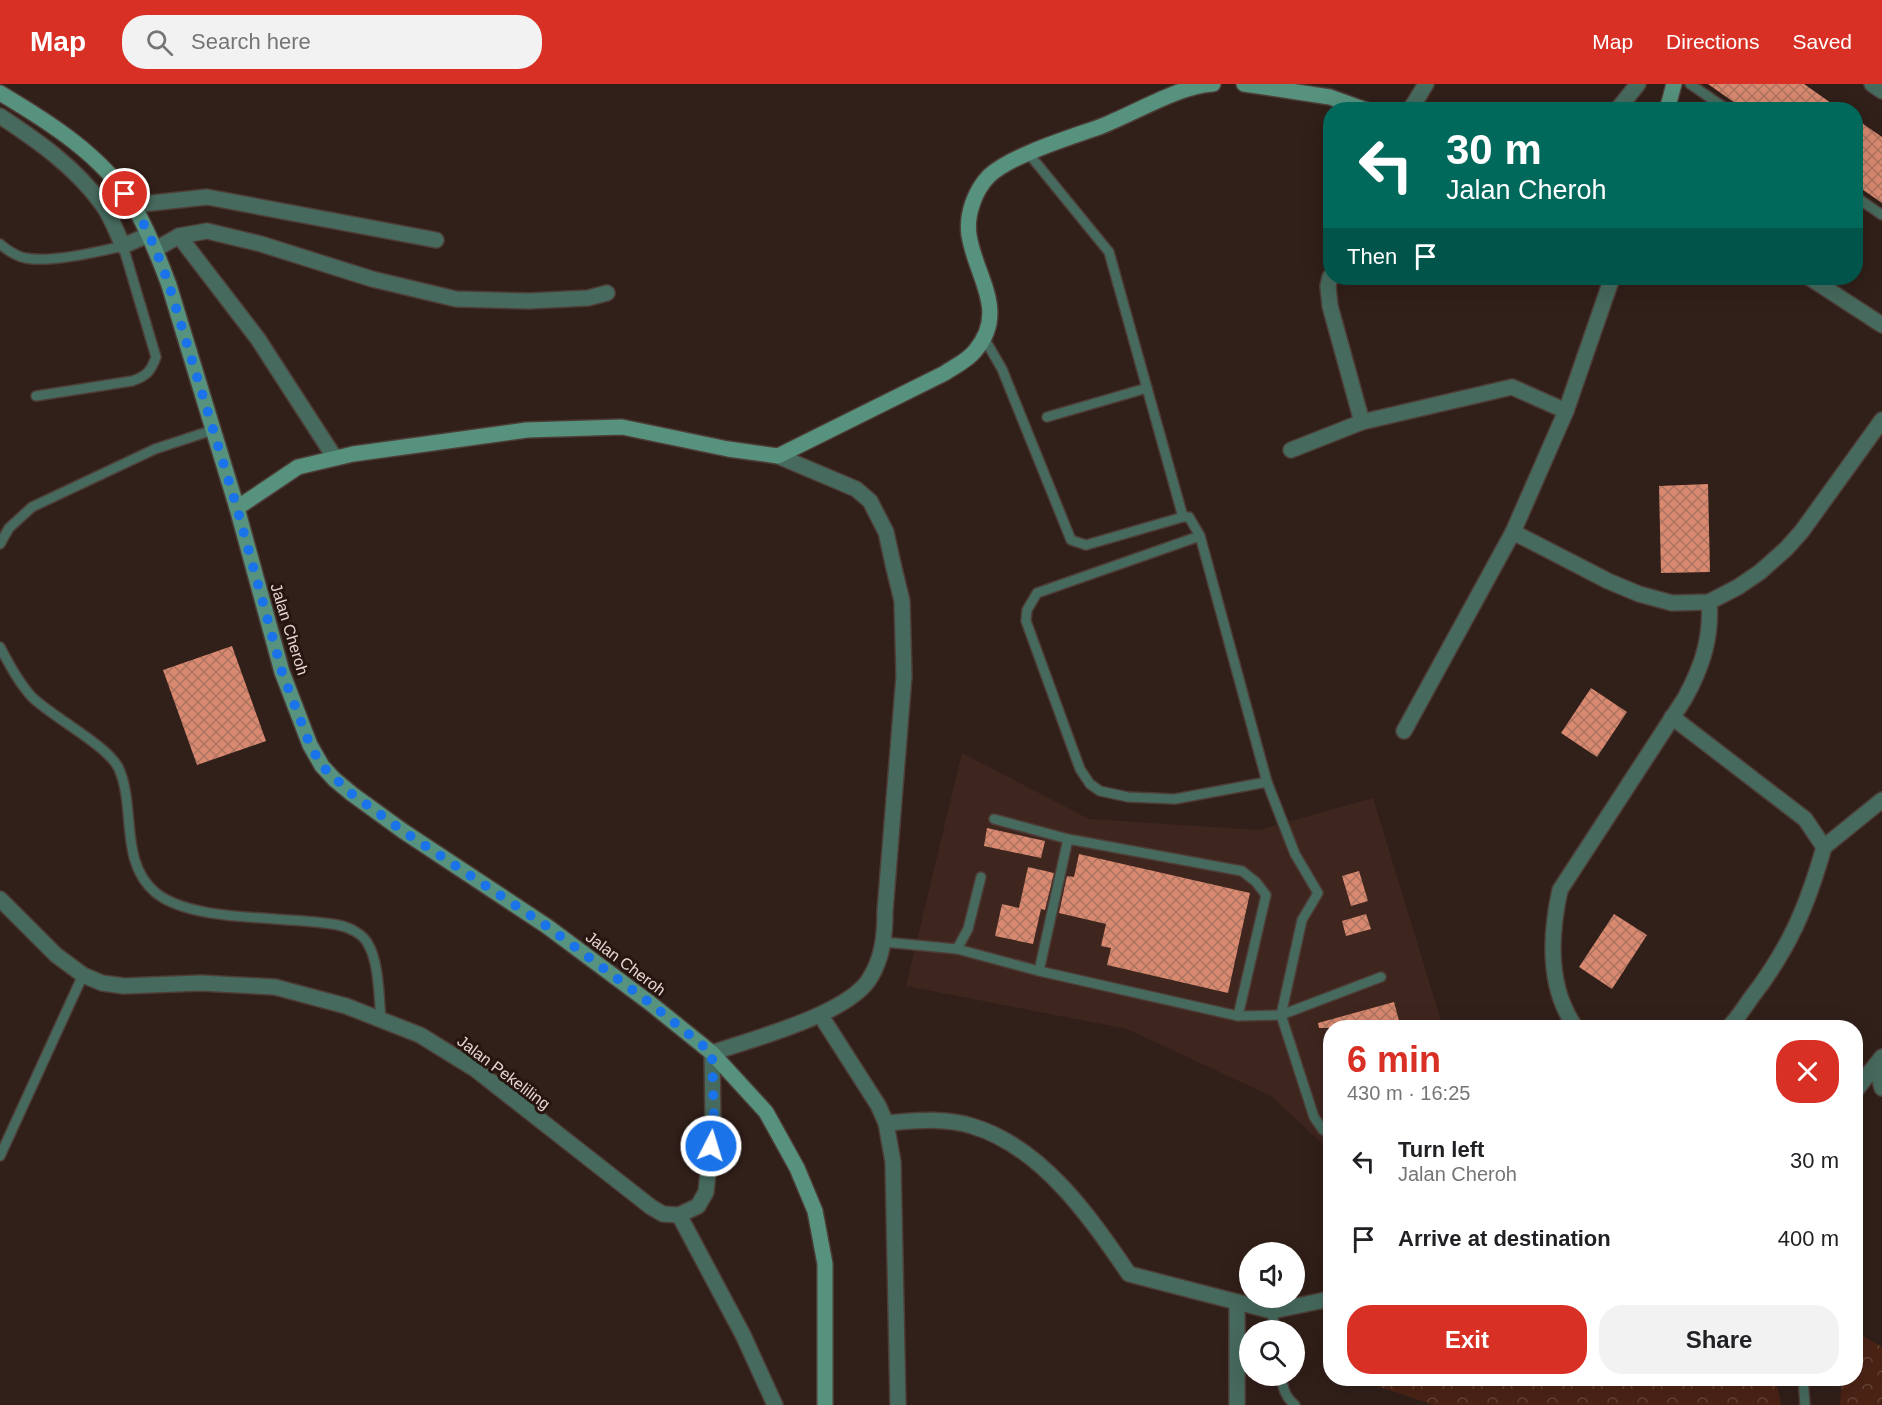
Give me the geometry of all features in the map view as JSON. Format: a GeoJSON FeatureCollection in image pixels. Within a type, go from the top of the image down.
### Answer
{"type":"FeatureCollection","features":[{"type":"Feature","properties":{"kind":"main road"},"geometry":{"type":"LineString","coordinates":[[1244,84],[1342,102]]}},
{"type":"Feature","properties":{"kind":"main road"},"geometry":{"type":"LineString","coordinates":[[1669,102],[1674,84]]}},
{"type":"Feature","properties":{"kind":"main road"},"geometry":{"type":"LineString","coordinates":[[237,508],[298,467],[354,454],[527,430],[622,427],[778,456],[945,373],[975,352],[984,338],[990,319],[989,297],[969,235],[973,202],[979,188],[990,175],[1010,161],[1202,85]]}},
{"type":"Feature","properties":{"kind":"main road","name":"Jalan Cheroh"},"geometry":{"type":"LineString","coordinates":[[0,93],[93,157],[133,205],[156,249],[237,508],[282,672],[310,745],[328,772],[352,794],[403,831],[548,927],[650,1003],[712,1053],[766,1112],[797,1168],[815,1211],[825,1264],[825,1405]]}},
{"type":"Feature","properties":{"kind":"street"},"geometry":{"type":"LineString","coordinates":[[1415,102],[1426,84]]}},
{"type":"Feature","properties":{"kind":"street"},"geometry":{"type":"LineString","coordinates":[[1623,102],[1638,84]]}},
{"type":"Feature","properties":{"kind":"street"},"geometry":{"type":"LineString","coordinates":[[1872,84],[1882,91]]}},
{"type":"Feature","properties":{"kind":"street"},"geometry":{"type":"LineString","coordinates":[[0,116],[33,138],[73,170],[104,206],[123,246],[148,235]]}},
{"type":"Feature","properties":{"kind":"street"},"geometry":{"type":"LineString","coordinates":[[133,205],[207,197],[436,240]]}},
{"type":"Feature","properties":{"kind":"street"},"geometry":{"type":"LineString","coordinates":[[156,249],[178,236],[207,231],[261,244],[372,279],[456,299],[541,300],[588,298],[606,293]]}},
{"type":"Feature","properties":{"kind":"street"},"geometry":{"type":"LineString","coordinates":[[178,236],[258,339],[335,458]]}},
{"type":"Feature","properties":{"kind":"street"},"geometry":{"type":"LineString","coordinates":[[1328,285],[1330,306],[1362,422]]}},
{"type":"Feature","properties":{"kind":"street"},"geometry":{"type":"LineString","coordinates":[[1404,731],[1513,532],[1566,411],[1610,285]]}},
{"type":"Feature","properties":{"kind":"street"},"geometry":{"type":"LineString","coordinates":[[1821,285],[1882,325]]}},
{"type":"Feature","properties":{"kind":"street"},"geometry":{"type":"LineString","coordinates":[[1291,450],[1362,422],[1512,387],[1566,411]]}},
{"type":"Feature","properties":{"kind":"street"},"geometry":{"type":"LineString","coordinates":[[1513,532],[1608,581],[1639,594],[1672,603],[1709,602],[1753,577],[1786,549],[1802,531],[1882,420]]}},
{"type":"Feature","properties":{"kind":"street"},"geometry":{"type":"LineString","coordinates":[[775,1405],[743,1335],[679,1215],[698,1206],[706,1192],[714,1123],[712,1053],[821,1016],[862,988],[870,978],[884,942],[904,676],[902,601],[886,532],[870,501],[855,489],[778,456]]}},
{"type":"Feature","properties":{"kind":"street"},"geometry":{"type":"LineString","coordinates":[[1571,1020],[1556,987],[1553,955],[1554,924],[1560,890],[1694,680],[1706,650],[1711,623],[1709,602]]}},
{"type":"Feature","properties":{"kind":"street"},"geometry":{"type":"LineString","coordinates":[[1672,717],[1805,819],[1824,847]]}},
{"type":"Feature","properties":{"kind":"street"},"geometry":{"type":"LineString","coordinates":[[1734,1020],[1774,969],[1798,924],[1813,887],[1824,847],[1882,800]]}},
{"type":"Feature","properties":{"kind":"street","name":"Jalan Pekeliling"},"geometry":{"type":"LineString","coordinates":[[0,899],[56,955],[82,975],[102,983],[124,986],[201,983],[274,987],[346,1006],[420,1035],[475,1069],[651,1207],[663,1214],[679,1215]]}},
{"type":"Feature","properties":{"kind":"street"},"geometry":{"type":"LineString","coordinates":[[821,1016],[878,1106],[886,1123],[893,1162],[898,1405]]}},
{"type":"Feature","properties":{"kind":"street"},"geometry":{"type":"LineString","coordinates":[[1879,1061],[1882,1088]]}},
{"type":"Feature","properties":{"kind":"street"},"geometry":{"type":"LineString","coordinates":[[1863,1081],[1879,1061]]}},
{"type":"Feature","properties":{"kind":"street"},"geometry":{"type":"LineString","coordinates":[[886,1123],[933,1120],[972,1125],[1005,1139],[1026,1152],[1076,1202],[1129,1274],[1272,1311],[1323,1300]]}},
{"type":"Feature","properties":{"kind":"street"},"geometry":{"type":"LineString","coordinates":[[1237,1302],[1237,1405]]}},
{"type":"Feature","properties":{"kind":"lane"},"geometry":{"type":"LineString","coordinates":[[1690,84],[1716,102]]}},
{"type":"Feature","properties":{"kind":"lane"},"geometry":{"type":"LineString","coordinates":[[1029,153],[1109,252],[1184,517]]}},
{"type":"Feature","properties":{"kind":"lane"},"geometry":{"type":"LineString","coordinates":[[1863,202],[1882,215]]}},
{"type":"Feature","properties":{"kind":"lane"},"geometry":{"type":"LineString","coordinates":[[0,244],[23,257],[39,259],[123,246],[156,357],[151,371],[144,377],[111,386],[36,396]]}},
{"type":"Feature","properties":{"kind":"lane"},"geometry":{"type":"LineString","coordinates":[[984,338],[1002,369],[1071,540],[1086,545],[1189,516],[1200,536],[1267,782],[1295,854],[1318,892],[1302,920],[1281,1015],[1314,1117],[1323,1130]]}},
{"type":"Feature","properties":{"kind":"lane"},"geometry":{"type":"LineString","coordinates":[[1047,417],[1147,388]]}},
{"type":"Feature","properties":{"kind":"lane"},"geometry":{"type":"LineString","coordinates":[[0,544],[9,528],[32,507],[155,449],[213,430]]}},
{"type":"Feature","properties":{"kind":"lane"},"geometry":{"type":"LineString","coordinates":[[1200,536],[1037,593],[1027,610],[1026,621],[1080,769],[1090,784],[1100,791],[1128,797],[1175,799],[1267,782]]}},
{"type":"Feature","properties":{"kind":"lane"},"geometry":{"type":"LineString","coordinates":[[0,647],[10,666],[32,696],[102,750],[118,767],[123,783],[129,832],[137,867],[145,883],[158,895],[180,906],[213,913],[340,925],[360,934],[368,942],[374,955],[381,1020]]}},
{"type":"Feature","properties":{"kind":"lane"},"geometry":{"type":"LineString","coordinates":[[994,819],[1068,840],[1242,871],[1256,882],[1266,895],[1238,1016]]}},
{"type":"Feature","properties":{"kind":"lane"},"geometry":{"type":"LineString","coordinates":[[1038,971],[1068,840]]}},
{"type":"Feature","properties":{"kind":"lane"},"geometry":{"type":"LineString","coordinates":[[957,950],[968,929],[981,877]]}},
{"type":"Feature","properties":{"kind":"lane"},"geometry":{"type":"LineString","coordinates":[[884,942],[957,950],[1038,971],[1238,1016],[1281,1015],[1381,977]]}},
{"type":"Feature","properties":{"kind":"lane"},"geometry":{"type":"LineString","coordinates":[[0,1156],[82,975]]}},
{"type":"Feature","properties":{"kind":"lane"},"geometry":{"type":"LineString","coordinates":[[1272,1311],[1273,1320]]}},
{"type":"Feature","properties":{"kind":"lane"},"geometry":{"type":"LineString","coordinates":[[1283,1386],[1289,1400],[1295,1405]]}},
{"type":"Feature","properties":{"kind":"lane"},"geometry":{"type":"LineString","coordinates":[[1804,1386],[1805,1405]]}},
{"type":"Feature","properties":{"kind":"shaded area"},"geometry":{"type":"Polygon","coordinates":[[[962,753],[1089,819],[1259,830],[1373,798],[1441,1020],[1323,1020],[1323,1144],[1271,1096],[1127,1029],[906,986],[962,753]]]}},
{"type":"Feature","properties":{"kind":"green space"},"geometry":{"type":"Polygon","coordinates":[[[1863,1336],[1882,1347],[1882,1405],[1840,1405],[1841,1386],[1863,1386],[1863,1336]]]}},
{"type":"Feature","properties":{"kind":"green space"},"geometry":{"type":"Polygon","coordinates":[[[1377,1386],[1777,1386],[1781,1405],[1434,1405],[1377,1386]]]}},
{"type":"Feature","properties":{"kind":"building"},"geometry":{"type":"Polygon","coordinates":[[[1708,84],[1804,84],[1830,102],[1734,102],[1708,84]]]}},
{"type":"Feature","properties":{"kind":"building"},"geometry":{"type":"Polygon","coordinates":[[[1863,124],[1882,137],[1882,203],[1863,190],[1863,124]]]}},
{"type":"Feature","properties":{"kind":"building"},"geometry":{"type":"Polygon","coordinates":[[[1708,484],[1710,572],[1661,573],[1659,486],[1708,484]]]}},
{"type":"Feature","properties":{"kind":"building"},"geometry":{"type":"Polygon","coordinates":[[[232,646],[266,741],[197,765],[163,670],[232,646]]]}},
{"type":"Feature","properties":{"kind":"building"},"geometry":{"type":"Polygon","coordinates":[[[1591,688],[1627,712],[1597,757],[1561,733],[1591,688]]]}},
{"type":"Feature","properties":{"kind":"building"},"geometry":{"type":"Polygon","coordinates":[[[987,828],[1045,841],[1041,858],[984,846],[987,828]]]}},
{"type":"Feature","properties":{"kind":"building"},"geometry":{"type":"Polygon","coordinates":[[[1079,854],[1250,893],[1228,993],[1107,965],[1111,948],[1101,946],[1106,924],[1059,913],[1067,876],[1074,877],[1079,854]]]}},
{"type":"Feature","properties":{"kind":"building"},"geometry":{"type":"Polygon","coordinates":[[[1028,867],[1054,873],[1045,910],[1041,909],[1033,944],[995,936],[1002,904],[1019,908],[1028,867]]]}},
{"type":"Feature","properties":{"kind":"building"},"geometry":{"type":"Polygon","coordinates":[[[1359,871],[1368,901],[1351,906],[1342,876],[1359,871]]]}},
{"type":"Feature","properties":{"kind":"building"},"geometry":{"type":"Polygon","coordinates":[[[1366,914],[1371,929],[1346,936],[1342,921],[1366,914]]]}},
{"type":"Feature","properties":{"kind":"building"},"geometry":{"type":"Polygon","coordinates":[[[1614,914],[1647,935],[1612,989],[1579,967],[1614,914]]]}},
{"type":"Feature","properties":{"kind":"building"},"geometry":{"type":"Polygon","coordinates":[[[1394,1002],[1399,1020],[1329,1020],[1394,1002]]]}},
{"type":"Feature","properties":{"kind":"building"},"geometry":{"type":"Polygon","coordinates":[[[1323,1022],[1323,1028],[1319,1028],[1318,1023],[1323,1022]]]}},
{"type":"Feature","properties":{"kind":"route"},"geometry":{"type":"LineString","coordinates":[[125,194],[156,249],[169,285],[237,508],[282,672],[310,745],[322,766],[352,794],[403,831],[548,927],[650,1003],[712,1053],[714,1123],[711,1146]]}}]}
